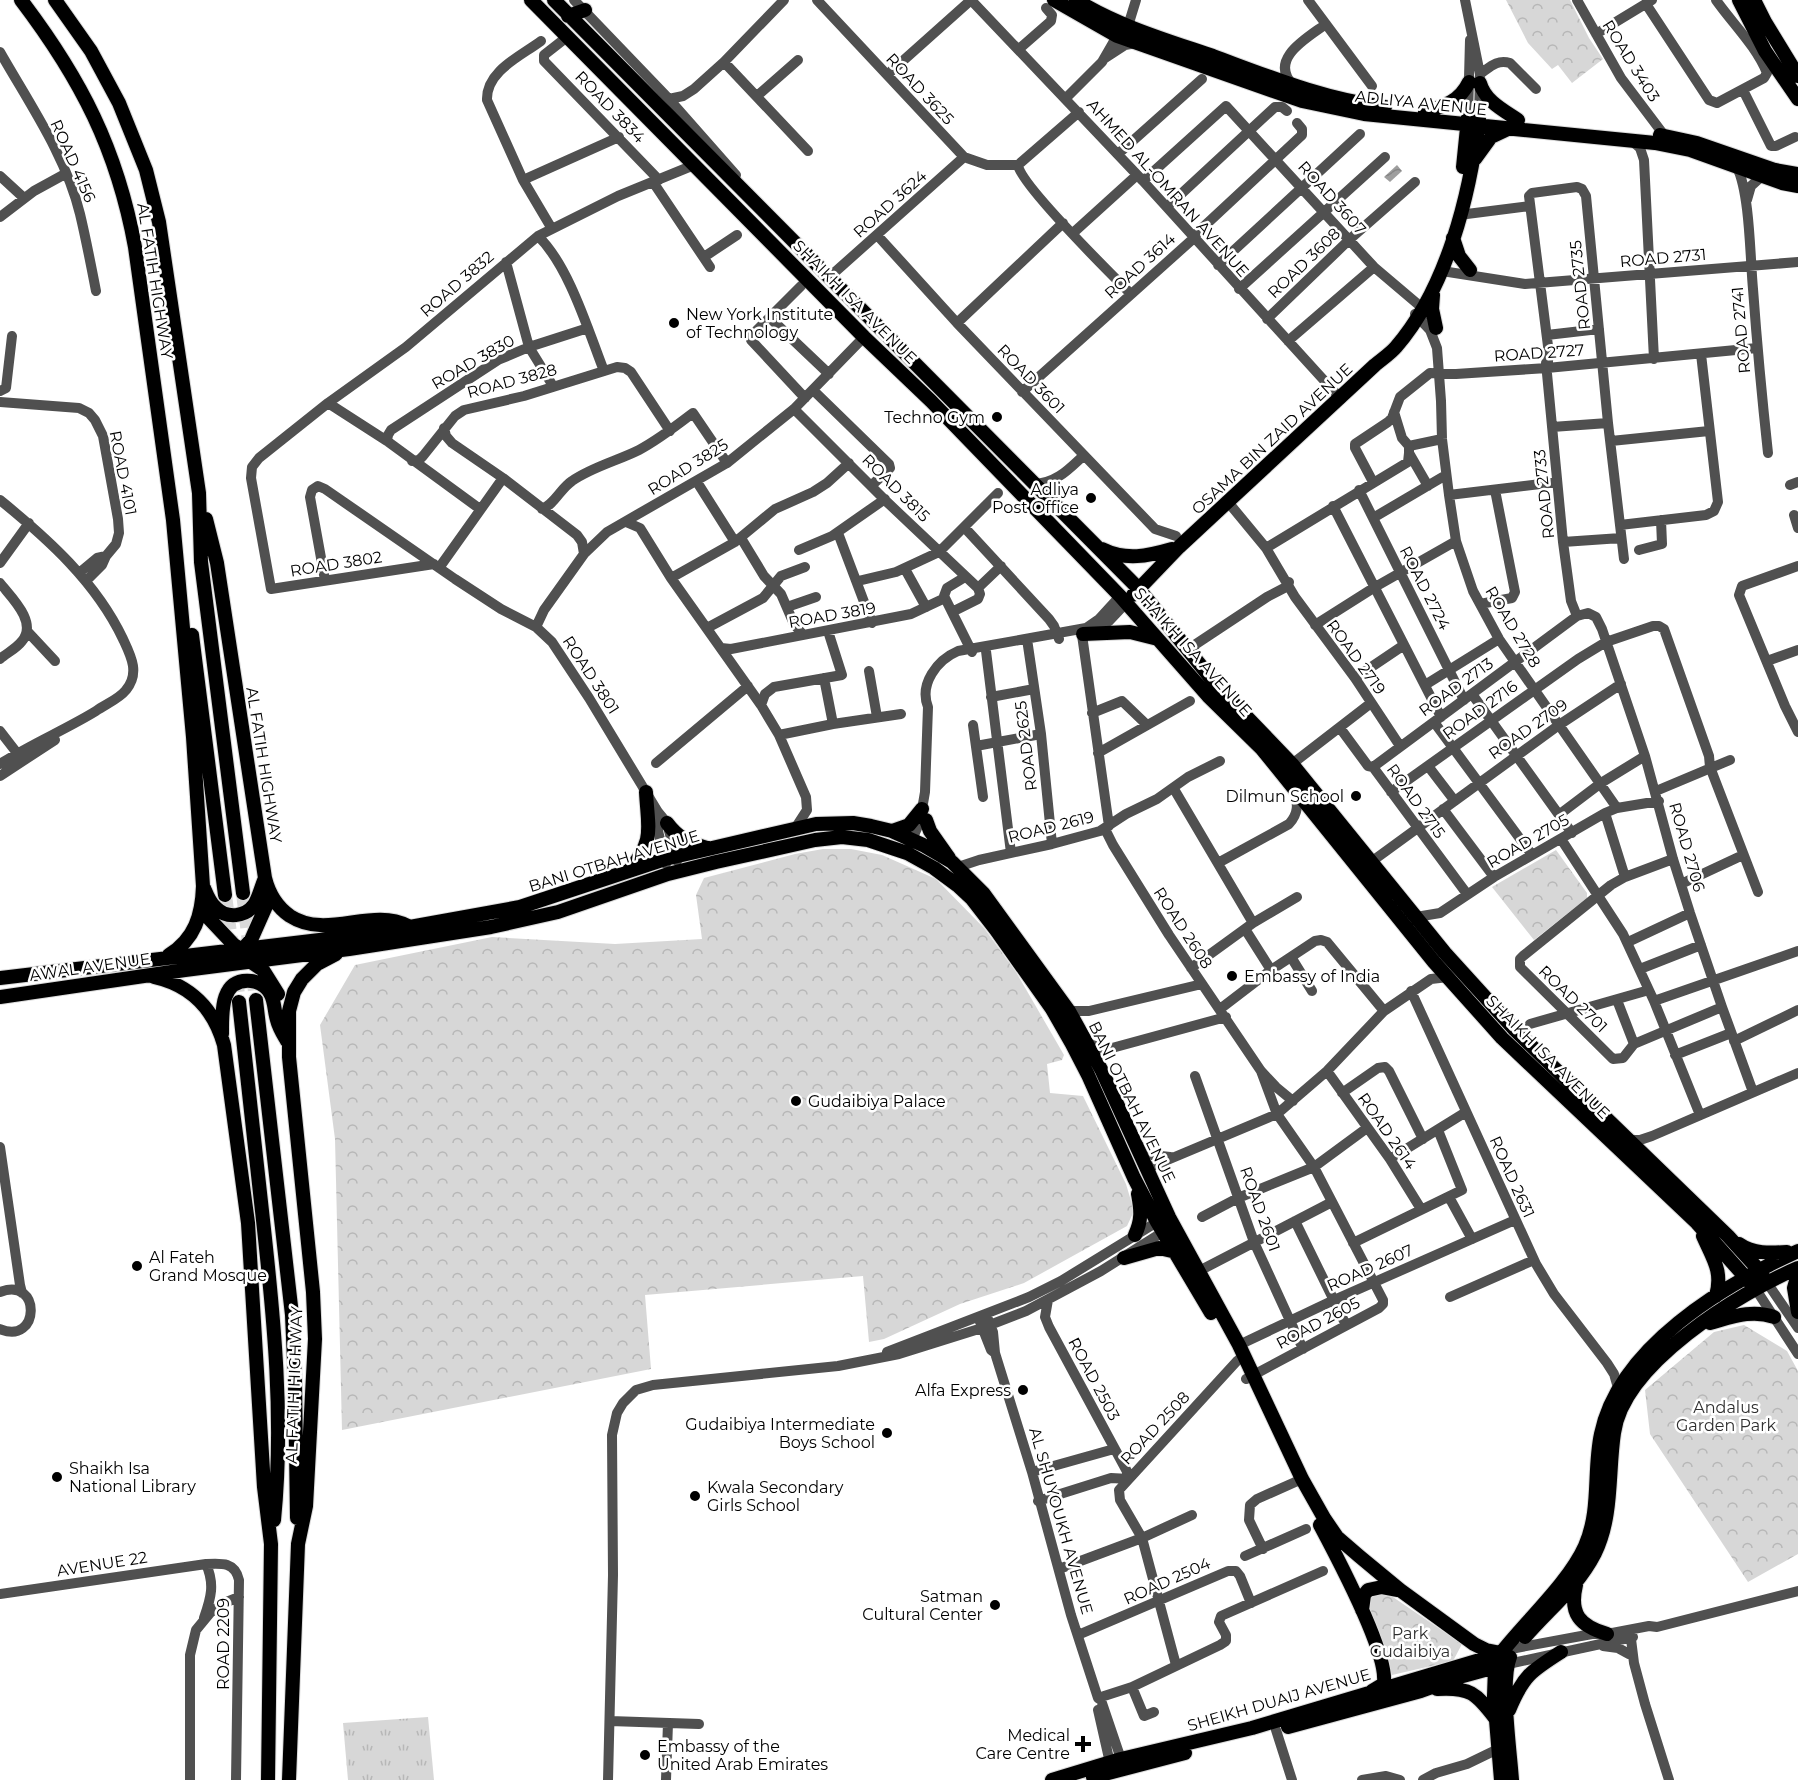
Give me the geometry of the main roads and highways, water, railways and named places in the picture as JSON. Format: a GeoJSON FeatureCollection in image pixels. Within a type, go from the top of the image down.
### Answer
{"type":"FeatureCollection","features":[{"type":"Feature","properties":{"kind":"main road","name":"AL FATIH HIGHWAY"},"geometry":{"type":"LineString","coordinates":[[55,0],[81,35],[111,85],[137,146],[151,187],[164,248],[199,493],[217,563],[265,878],[270,894],[287,914],[311,925],[328,926],[380,920],[400,922],[408,926]]}},
{"type":"Feature","properties":{"kind":"main road","name":"SHAIKH ISA AVENUE"},"geometry":{"type":"LineString","coordinates":[[531,0],[864,337],[931,401],[1123,600],[1208,696],[1262,749],[1294,786],[1435,972],[1448,977],[1502,1038],[1756,1282]]}},
{"type":"Feature","properties":{"kind":"main road","name":"SHAIKH ISA AVENUE"},"geometry":{"type":"LineString","coordinates":[[554,0],[1135,585],[1218,687],[1292,764],[1434,939],[1515,1030],[1728,1236],[1758,1269]]}},
{"type":"Feature","properties":{"kind":"main road","name":"ADLIYA AVENUE"},"geometry":{"type":"LineString","coordinates":[[1076,0],[1128,26],[1293,86],[1324,96],[1426,116]]}},
{"type":"Feature","properties":{"kind":"main road"},"geometry":{"type":"LineString","coordinates":[[1739,0],[1765,51],[1798,99]]}},
{"type":"Feature","properties":{"kind":"main road"},"geometry":{"type":"LineString","coordinates":[[1755,0],[1769,29],[1798,76]]}},
{"type":"Feature","properties":{"kind":"main road","name":"AL FATIH HIGHWAY"},"geometry":{"type":"LineString","coordinates":[[20,1],[52,42],[82,89],[106,140],[123,192],[135,247],[173,520],[193,737],[203,886],[201,910],[190,937],[175,951],[163,958]]}},
{"type":"Feature","properties":{"kind":"main road","name":"ADLIYA AVENUE"},"geometry":{"type":"LineString","coordinates":[[1050,4],[1117,36],[1302,101],[1353,112],[1664,135],[1697,142],[1783,172],[1798,174]]}},
{"type":"Feature","properties":{"kind":"main road"},"geometry":{"type":"LineString","coordinates":[[568,16],[585,10]]}},
{"type":"Feature","properties":{"kind":"main road"},"geometry":{"type":"LineString","coordinates":[[1476,80],[1490,99],[1514,124],[1491,138],[1468,163],[1455,135],[1426,116],[1451,103],[1476,80]]}},
{"type":"Feature","properties":{"kind":"main road","name":"OSAMA BIN ZAID AVENUE"},"geometry":{"type":"LineString","coordinates":[[1123,600],[1176,544],[1228,501],[1341,399],[1402,339],[1434,289],[1453,238],[1468,163],[1473,121]]}},
{"type":"Feature","properties":{"kind":"main road","name":"ADLIYA AVENUE"},"geometry":{"type":"LineString","coordinates":[[1514,124],[1629,139],[1690,150],[1762,176],[1798,186]]}},
{"type":"Feature","properties":{"kind":"main road","name":"OSAMA BIN ZAID AVENUE"},"geometry":{"type":"LineString","coordinates":[[1387,355],[1392,344],[1419,311],[1432,282],[1468,163]]}},
{"type":"Feature","properties":{"kind":"main road"},"geometry":{"type":"LineString","coordinates":[[1783,172],[1798,168]]}},
{"type":"Feature","properties":{"kind":"main road"},"geometry":{"type":"LineString","coordinates":[[1453,238],[1459,256],[1470,270]]}},
{"type":"Feature","properties":{"kind":"main road"},"geometry":{"type":"LineString","coordinates":[[1402,339],[1416,330],[1433,329],[1434,289]]}},
{"type":"Feature","properties":{"kind":"main road","name":"AL FATIH HIGHWAY"},"geometry":{"type":"LineString","coordinates":[[199,493],[201,562],[243,893]]}},
{"type":"Feature","properties":{"kind":"main road","name":"AL FATIH HIGHWAY"},"geometry":{"type":"LineString","coordinates":[[173,520],[187,594],[225,894]]}},
{"type":"Feature","properties":{"kind":"main road"},"geometry":{"type":"LineString","coordinates":[[1094,546],[1108,553],[1131,557],[1154,554],[1176,544]]}},
{"type":"Feature","properties":{"kind":"main road"},"geometry":{"type":"LineString","coordinates":[[1083,635],[1130,632],[1158,639]]}},
{"type":"Feature","properties":{"kind":"main road"},"geometry":{"type":"LineString","coordinates":[[628,872],[646,846],[649,835],[646,792]]}},
{"type":"Feature","properties":{"kind":"main road"},"geometry":{"type":"LineString","coordinates":[[892,831],[909,825],[924,814],[934,838],[959,869]]}},
{"type":"Feature","properties":{"kind":"main road"},"geometry":{"type":"LineString","coordinates":[[667,823],[685,841],[709,848]]}},
{"type":"Feature","properties":{"kind":"main road","name":"BANI OTBAH AVENUE"},"geometry":{"type":"LineString","coordinates":[[243,955],[261,947],[371,934],[528,905],[670,858],[796,827],[828,823],[853,823],[892,831],[915,841],[959,869],[984,894],[1040,969],[1080,1012],[1078,1026],[1086,1043],[1110,1123],[1134,1178],[1198,1271],[1362,1611],[1385,1676],[1382,1685],[1372,1691]]}},
{"type":"Feature","properties":{"kind":"main road","name":"BANI OTBAH AVENUE"},"geometry":{"type":"LineString","coordinates":[[243,955],[274,958],[349,949],[536,918],[674,873],[815,840],[842,837],[868,840],[907,853],[934,868],[957,885],[978,907],[1095,1073],[1136,1143],[1176,1252],[1223,1332],[1240,1354]]}},
{"type":"Feature","properties":{"kind":"main road"},"geometry":{"type":"LineString","coordinates":[[203,886],[218,911],[236,915],[248,911],[253,906],[265,878]]}},
{"type":"Feature","properties":{"kind":"main road"},"geometry":{"type":"LineString","coordinates":[[221,1036],[218,1019],[220,994],[225,981],[251,940],[270,894]]}},
{"type":"Feature","properties":{"kind":"main road"},"geometry":{"type":"LineString","coordinates":[[201,910],[243,955],[263,970],[274,985],[279,998],[288,1043]]}},
{"type":"Feature","properties":{"kind":"main road","name":"AL FATIH HIGHWAY"},"geometry":{"type":"LineString","coordinates":[[289,1780],[298,1544],[306,1506],[315,1339],[313,1292],[288,1043],[290,1005],[294,992],[302,979],[324,960],[349,949]]}},
{"type":"Feature","properties":{"kind":"main road","name":"AWAL AVENUE"},"geometry":{"type":"LineString","coordinates":[[0,978],[222,951],[243,955]]}},
{"type":"Feature","properties":{"kind":"main road","name":"AWAL AVENUE"},"geometry":{"type":"LineString","coordinates":[[0,997],[215,966],[243,955]]}},
{"type":"Feature","properties":{"kind":"main road","name":"AL FATIH HIGHWAY"},"geometry":{"type":"LineString","coordinates":[[148,976],[173,982],[196,996],[210,1012],[221,1036],[248,1223],[264,1487],[271,1544],[268,1780]]}},
{"type":"Feature","properties":{"kind":"main road"},"geometry":{"type":"LineString","coordinates":[[221,1036],[225,995],[232,986],[248,981],[260,984],[269,991],[274,1002],[278,1025],[288,1043]]}},
{"type":"Feature","properties":{"kind":"main road"},"geometry":{"type":"LineString","coordinates":[[256,1000],[292,1315],[298,1544]]}},
{"type":"Feature","properties":{"kind":"main road"},"geometry":{"type":"LineString","coordinates":[[239,1002],[274,1336],[278,1420],[276,1496],[271,1544]]}},
{"type":"Feature","properties":{"kind":"main road"},"geometry":{"type":"LineString","coordinates":[[1110,1123],[1119,1130],[1138,1165],[1146,1169]]}},
{"type":"Feature","properties":{"kind":"main road"},"geometry":{"type":"LineString","coordinates":[[1134,1178],[1142,1211],[1134,1235]]}},
{"type":"Feature","properties":{"kind":"main road"},"geometry":{"type":"LineString","coordinates":[[1697,1223],[1717,1269],[1719,1278],[1716,1296]]}},
{"type":"Feature","properties":{"kind":"main road"},"geometry":{"type":"LineString","coordinates":[[1728,1236],[1747,1250],[1774,1253],[1798,1251]]}},
{"type":"Feature","properties":{"kind":"main road"},"geometry":{"type":"LineString","coordinates":[[1124,1258],[1159,1248],[1176,1252]]}},
{"type":"Feature","properties":{"kind":"main road"},"geometry":{"type":"LineString","coordinates":[[1501,1661],[1576,1585],[1595,1552],[1604,1527],[1614,1432],[1624,1404],[1639,1379],[1697,1327],[1756,1282],[1758,1269],[1798,1251]]}},
{"type":"Feature","properties":{"kind":"main road"},"geometry":{"type":"LineString","coordinates":[[1501,1780],[1498,1749],[1506,1685],[1501,1661],[1574,1565],[1584,1547],[1595,1517],[1600,1437],[1603,1423],[1618,1388],[1633,1367],[1663,1335],[1716,1296],[1798,1268]]}},
{"type":"Feature","properties":{"kind":"main road"},"geometry":{"type":"LineString","coordinates":[[1798,1274],[1794,1288],[1798,1312]]}},
{"type":"Feature","properties":{"kind":"main road"},"geometry":{"type":"LineString","coordinates":[[1697,1327],[1743,1314],[1766,1314],[1774,1317]]}},
{"type":"Feature","properties":{"kind":"main road","name":"BANI OTBAH AVENUE"},"geometry":{"type":"LineString","coordinates":[[1299,1480],[1337,1537],[1400,1590],[1501,1661]]}},
{"type":"Feature","properties":{"kind":"main road"},"geometry":{"type":"LineString","coordinates":[[1576,1585],[1573,1598],[1576,1614],[1603,1640]]}},
{"type":"Feature","properties":{"kind":"main road"},"geometry":{"type":"LineString","coordinates":[[1362,1611],[1364,1595],[1368,1590],[1382,1587],[1400,1590]]}},
{"type":"Feature","properties":{"kind":"main road"},"geometry":{"type":"LineString","coordinates":[[1501,1716],[1526,1677],[1534,1669],[1561,1652]]}},
{"type":"Feature","properties":{"kind":"main road","name":"SHEIKH DUAIJ AVENUE"},"geometry":{"type":"LineString","coordinates":[[1084,1780],[1117,1766],[1372,1691],[1501,1661]]}},
{"type":"Feature","properties":{"kind":"main road","name":"SHEIKH DUAIJ AVENUE"},"geometry":{"type":"LineString","coordinates":[[1052,1780],[1276,1730],[1420,1691],[1501,1661]]}},
{"type":"Feature","properties":{"kind":"main road"},"geometry":{"type":"LineString","coordinates":[[1420,1691],[1448,1688],[1472,1692],[1501,1716],[1512,1780]]}},
{"type":"Feature","properties":{"kind":"water"},"geometry":{"type":"Polygon","coordinates":[[[1397,165],[1402,171],[1390,182],[1384,177],[1397,165]]]}},
{"type":"Feature","properties":{"kind":"tunnel"},"geometry":{"type":"LineString","coordinates":[[243,893],[256,1000]]}},
{"type":"Feature","properties":{"kind":"tunnel"},"geometry":{"type":"LineString","coordinates":[[225,895],[239,1002]]}},
{"type":"Feature","properties":{"kind":"place","name":"New York Institute of Technology"},"geometry":{"type":"Point","coordinates":[674,323]}},
{"type":"Feature","properties":{"kind":"place","name":"Techno Gym"},"geometry":{"type":"Point","coordinates":[997,417]}},
{"type":"Feature","properties":{"kind":"place","name":"Adliya Post Office"},"geometry":{"type":"Point","coordinates":[1091,498]}},
{"type":"Feature","properties":{"kind":"place","name":"Dilmun School"},"geometry":{"type":"Point","coordinates":[1356,796]}},
{"type":"Feature","properties":{"kind":"place","name":"Embassy of India"},"geometry":{"type":"Point","coordinates":[1232,976]}},
{"type":"Feature","properties":{"kind":"place","name":"Gudaibiya Palace"},"geometry":{"type":"Point","coordinates":[796,1101]}},
{"type":"Feature","properties":{"kind":"place","name":"Al Fateh Grand Mosque"},"geometry":{"type":"Point","coordinates":[137,1266]}},
{"type":"Feature","properties":{"kind":"place","name":"Alfa Express"},"geometry":{"type":"Point","coordinates":[1023,1390]}},
{"type":"Feature","properties":{"kind":"place","name":"Gudaibiya Intermediate Boys School"},"geometry":{"type":"Point","coordinates":[887,1433]}},
{"type":"Feature","properties":{"kind":"place","name":"Shaikh Isa National Library"},"geometry":{"type":"Point","coordinates":[57,1477]}},
{"type":"Feature","properties":{"kind":"place","name":"Kwala Secondary Girls School"},"geometry":{"type":"Point","coordinates":[695,1496]}},
{"type":"Feature","properties":{"kind":"place","name":"Satman Cultural Center"},"geometry":{"type":"Point","coordinates":[995,1605]}},
{"type":"Feature","properties":{"kind":"place","name":"Medical Care Centre"},"geometry":{"type":"Point","coordinates":[1083,1744]}},
{"type":"Feature","properties":{"kind":"place","name":"Embassy of the United Arab Emirates"},"geometry":{"type":"Point","coordinates":[645,1755]}},
{"type":"Feature","properties":{"kind":"park label","name":"Andalus Garden Park"},"geometry":{"type":"Point","coordinates":[1726,1416]}},
{"type":"Feature","properties":{"kind":"park label","name":"Park Gudaibiya"},"geometry":{"type":"Point","coordinates":[1410,1642]}}]}
